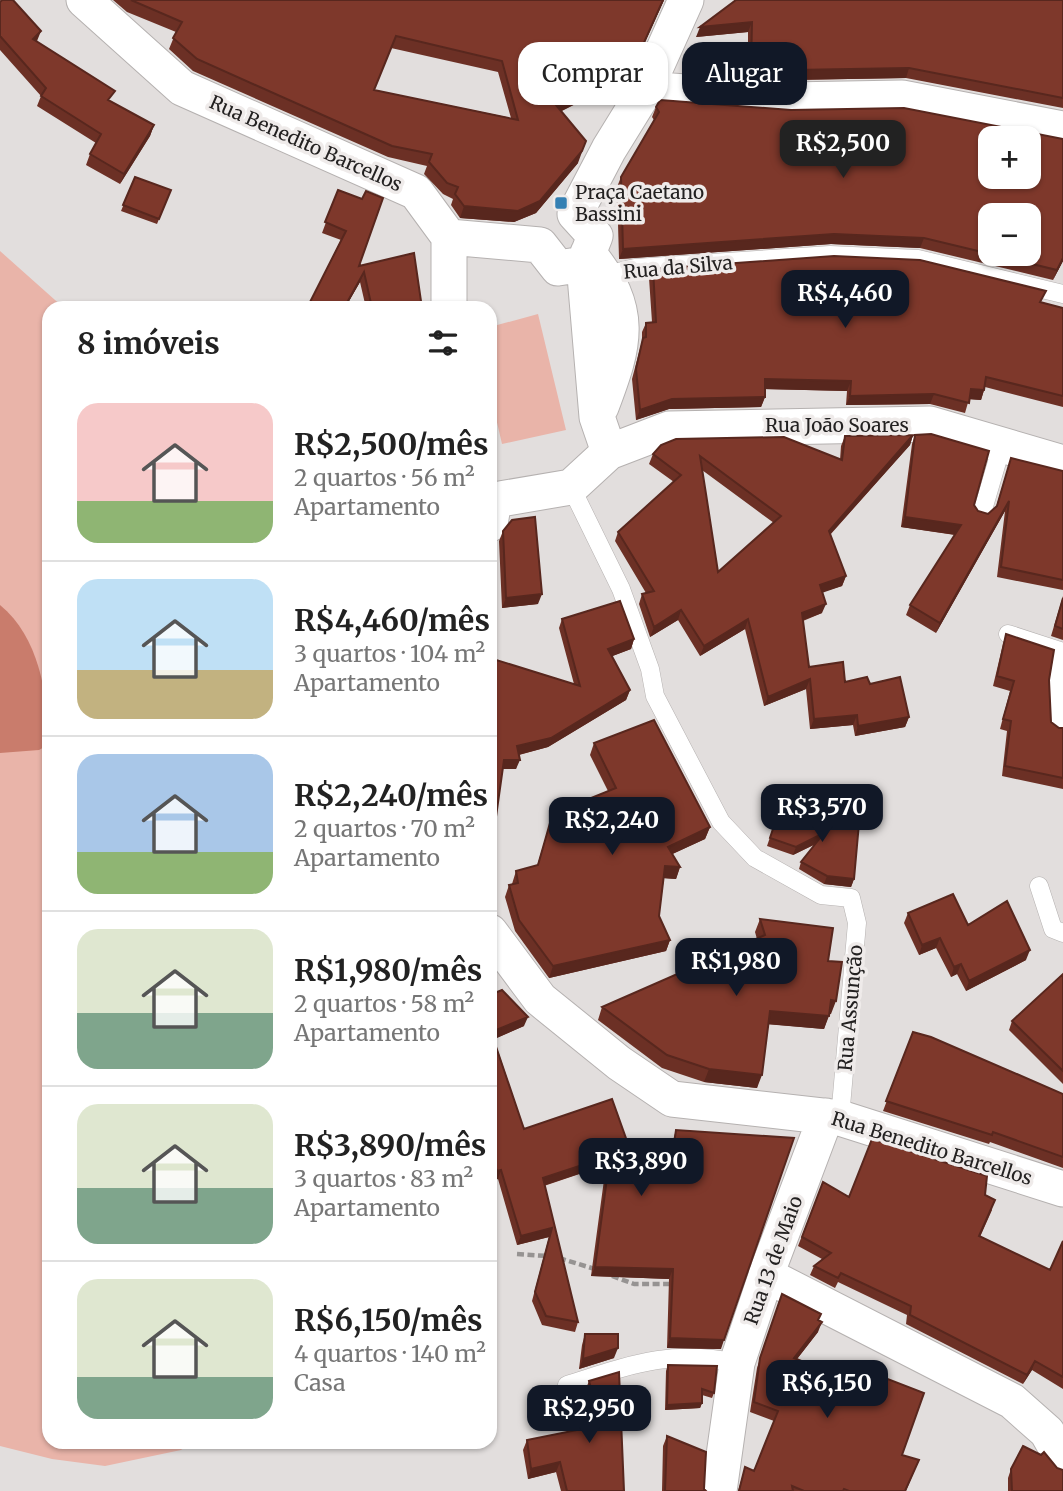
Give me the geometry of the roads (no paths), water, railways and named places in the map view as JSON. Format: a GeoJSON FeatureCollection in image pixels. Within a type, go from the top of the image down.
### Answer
{"type":"FeatureCollection","features":[{"type":"Feature","properties":{"kind":"street","name":"Rua Benedito Barcellos"},"geometry":{"type":"LineString","coordinates":[[85,0],[181,88],[416,192],[449,237]]}},
{"type":"Feature","properties":{"kind":"street"},"geometry":{"type":"LineString","coordinates":[[667,42],[686,0]]}},
{"type":"Feature","properties":{"kind":"street"},"geometry":{"type":"LineString","coordinates":[[668,91],[789,100],[902,98],[1063,129]]}},
{"type":"Feature","properties":{"kind":"street"},"geometry":{"type":"LineString","coordinates":[[575,214],[609,149],[636,105]]}},
{"type":"Feature","properties":{"kind":"street"},"geometry":{"type":"LineString","coordinates":[[540,245],[553,217],[575,214]]}},
{"type":"Feature","properties":{"kind":"street"},"geometry":{"type":"LineString","coordinates":[[497,504],[571,487],[609,452],[597,417],[593,264],[595,236],[575,214]]}},
{"type":"Feature","properties":{"kind":"street"},"geometry":{"type":"LineString","coordinates":[[449,301],[449,237],[540,245],[558,268],[593,264]]}},
{"type":"Feature","properties":{"kind":"street","name":"Rua João Soares"},"geometry":{"type":"LineString","coordinates":[[609,452],[669,429],[729,425],[930,424],[1063,463]]}},
{"type":"Feature","properties":{"kind":"street","name":"Rua Benedito Barcellos"},"geometry":{"type":"LineString","coordinates":[[497,941],[540,999],[619,1063],[672,1099],[833,1117],[1063,1189]]}},
{"type":"Feature","properties":{"kind":"street","name":"Rua 13 de Maio"},"geometry":{"type":"LineString","coordinates":[[719,1491],[737,1363],[766,1275],[833,1117]]}},
{"type":"Feature","properties":{"kind":"street"},"geometry":{"type":"LineString","coordinates":[[766,1275],[1012,1401],[1047,1432],[1063,1460]]}},
{"type":"Feature","properties":{"kind":"lane","name":"Rua da Silva"},"geometry":{"type":"LineString","coordinates":[[593,264],[635,268],[830,255],[918,259],[1063,295]]}},
{"type":"Feature","properties":{"kind":"lane"},"geometry":{"type":"LineString","coordinates":[[982,513],[1002,445]]}},
{"type":"Feature","properties":{"kind":"lane","name":"Rua Assunção"},"geometry":{"type":"LineString","coordinates":[[571,487],[621,589],[650,669],[655,696],[721,822],[755,858],[821,895],[850,898],[857,923],[833,1117]]}},
{"type":"Feature","properties":{"kind":"lane"},"geometry":{"type":"LineString","coordinates":[[1008,634],[1063,653],[1057,690],[1058,727],[1063,728]]}},
{"type":"Feature","properties":{"kind":"lane"},"geometry":{"type":"LineString","coordinates":[[1039,886],[1053,929],[1063,933]]}},
{"type":"Feature","properties":{"kind":"lane"},"geometry":{"type":"LineString","coordinates":[[568,1385],[644,1360],[684,1356],[737,1363]]}},
{"type":"Feature","properties":{"kind":"place","name":"Praça Caetano Bassini"},"geometry":{"type":"Point","coordinates":[561,203]}}]}
